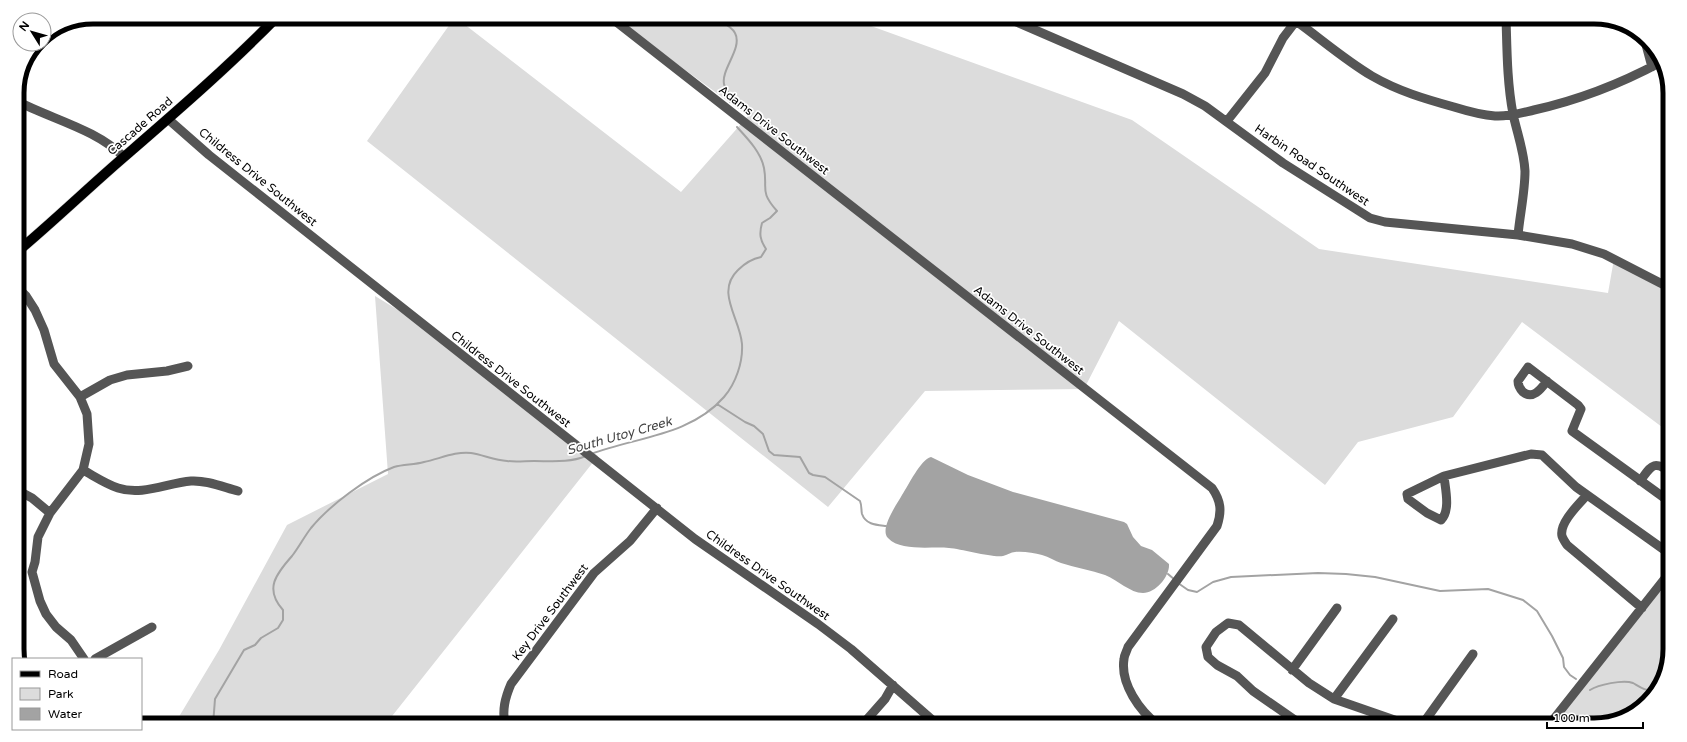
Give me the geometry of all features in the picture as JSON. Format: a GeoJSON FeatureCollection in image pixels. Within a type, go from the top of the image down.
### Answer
{"type":"FeatureCollection","features":[{"type":"Feature","properties":{"kind":"main road","name":"Cascade Road"},"geometry":{"type":"LineString","coordinates":[[24,246],[223,71],[270,24]]}},
{"type":"Feature","properties":{"kind":"street","name":"Adams Drive Southwest"},"geometry":{"type":"LineString","coordinates":[[619,24],[1212,488],[1217,496],[1220,506],[1220,516],[1217,526],[1128,647],[1124,659],[1124,671],[1134,697],[1150,718]]}},
{"type":"Feature","properties":{"kind":"street","name":"Harbin Road Southwest"},"geometry":{"type":"LineString","coordinates":[[1021,24],[1183,94],[1205,106],[1283,163],[1370,218],[1385,222],[1518,235],[1572,244],[1604,254],[1663,284]]}},
{"type":"Feature","properties":{"kind":"street"},"geometry":{"type":"LineString","coordinates":[[1227,121],[1265,73],[1283,38],[1293,24]]}},
{"type":"Feature","properties":{"kind":"street"},"geometry":{"type":"LineString","coordinates":[[1304,24],[1371,75],[1399,90],[1419,98],[1480,114],[1496,116],[1514,115],[1558,105],[1588,96],[1620,83],[1657,64]]}},
{"type":"Feature","properties":{"kind":"street"},"geometry":{"type":"LineString","coordinates":[[1506,24],[1508,75],[1525,171],[1518,235]]}},
{"type":"Feature","properties":{"kind":"street"},"geometry":{"type":"LineString","coordinates":[[1647,50],[1652,67]]}},
{"type":"Feature","properties":{"kind":"street"},"geometry":{"type":"LineString","coordinates":[[24,105],[86,132],[118,151],[124,157]]}},
{"type":"Feature","properties":{"kind":"street","name":"Childress Drive Southwest"},"geometry":{"type":"LineString","coordinates":[[168,119],[209,155],[706,548],[818,624],[854,651],[930,718]]}},
{"type":"Feature","properties":{"kind":"street"},"geometry":{"type":"LineString","coordinates":[[24,294],[35,310],[44,330],[54,364],[80,397],[87,414],[89,444],[83,470],[50,513],[38,537],[35,562],[32,572],[40,601],[46,614],[56,627],[70,640],[83,658]]}},
{"type":"Feature","properties":{"kind":"street"},"geometry":{"type":"LineString","coordinates":[[80,397],[110,380],[126,375],[167,371],[188,366]]}},
{"type":"Feature","properties":{"kind":"street"},"geometry":{"type":"LineString","coordinates":[[1547,381],[1581,409],[1572,431],[1663,496]]}},
{"type":"Feature","properties":{"kind":"street"},"geometry":{"type":"LineString","coordinates":[[1444,476],[1446,506],[1444,516],[1441,520],[1427,513],[1408,499],[1407,494],[1444,476],[1531,454],[1542,455],[1587,495],[1663,549]]}},
{"type":"Feature","properties":{"kind":"street"},"geometry":{"type":"LineString","coordinates":[[1640,481],[1654,465],[1663,467]]}},
{"type":"Feature","properties":{"kind":"street"},"geometry":{"type":"LineString","coordinates":[[83,470],[118,488],[127,490],[149,489],[192,481],[207,482],[238,491]]}},
{"type":"Feature","properties":{"kind":"street"},"geometry":{"type":"LineString","coordinates":[[24,494],[32,498],[50,513]]}},
{"type":"Feature","properties":{"kind":"street"},"geometry":{"type":"LineString","coordinates":[[1587,495],[1563,526],[1562,535],[1567,545],[1642,608]]}},
{"type":"Feature","properties":{"kind":"street","name":"Key Drive Southwest"},"geometry":{"type":"LineString","coordinates":[[503,718],[504,700],[511,684],[594,573],[630,541],[657,508]]}},
{"type":"Feature","properties":{"kind":"street"},"geometry":{"type":"LineString","coordinates":[[1555,718],[1663,581]]}},
{"type":"Feature","properties":{"kind":"street"},"geometry":{"type":"LineString","coordinates":[[1292,670],[1338,608]]}},
{"type":"Feature","properties":{"kind":"street"},"geometry":{"type":"LineString","coordinates":[[1334,699],[1394,619]]}},
{"type":"Feature","properties":{"kind":"street"},"geometry":{"type":"LineString","coordinates":[[1292,718],[1253,691],[1237,676],[1217,665],[1208,657],[1206,647],[1216,632],[1228,623],[1238,625],[1309,683],[1334,699],[1380,718]]}},
{"type":"Feature","properties":{"kind":"street"},"geometry":{"type":"LineString","coordinates":[[97,658],[152,627]]}},
{"type":"Feature","properties":{"kind":"street"},"geometry":{"type":"LineString","coordinates":[[1427,718],[1473,654]]}},
{"type":"Feature","properties":{"kind":"street"},"geometry":{"type":"LineString","coordinates":[[868,718],[885,699],[893,685]]}},
{"type":"Feature","properties":{"kind":"green space"},"geometry":{"type":"Polygon","coordinates":[[[450,24],[464,24],[681,192],[748,116],[623,24],[865,24],[1132,120],[1319,249],[1608,293],[1614,259],[1663,284],[1663,428],[1522,322],[1453,417],[1358,442],[1325,485],[1119,321],[1084,389],[925,391],[828,507],[367,141],[450,24]]]}},
{"type":"Feature","properties":{"kind":"green space"},"geometry":{"type":"Polygon","coordinates":[[[375,296],[454,344],[598,456],[391,718],[178,718],[219,650],[287,525],[388,474],[375,296]]]}},
{"type":"Feature","properties":{"kind":"green space"},"geometry":{"type":"Polygon","coordinates":[[[1655,590],[1663,593],[1662,662],[1658,675],[1649,691],[1639,701],[1624,711],[1607,717],[1552,718],[1655,590]]]}},
{"type":"Feature","properties":{"kind":"water"},"geometry":{"type":"Polygon","coordinates":[[[931,457],[968,475],[1013,492],[1124,522],[1127,524],[1133,537],[1141,546],[1152,550],[1169,564],[1169,569],[1165,578],[1153,590],[1143,593],[1133,591],[1105,575],[1067,565],[1036,554],[1012,552],[1003,556],[985,555],[949,548],[909,547],[894,542],[888,538],[886,534],[887,523],[890,516],[915,473],[927,459],[931,457]]]}},
{"type":"Feature","properties":{"kind":"waterway","name":"South Utoy Creek"},"geometry":{"type":"LineString","coordinates":[[726,24],[735,33],[737,39],[734,52],[724,78],[724,84],[732,98],[730,102]]}},
{"type":"Feature","properties":{"kind":"waterway","name":"South Utoy Creek"},"geometry":{"type":"LineString","coordinates":[[591,454],[662,434],[695,420],[710,410],[724,397],[735,379],[740,365],[742,344],[729,296],[731,278],[746,263],[761,257],[766,249],[762,243],[761,237],[762,223],[777,211],[771,204],[766,194],[764,168],[760,156],[737,127]]}},
{"type":"Feature","properties":{"kind":"waterway"},"geometry":{"type":"LineString","coordinates":[[717,404],[754,426],[763,434],[769,451],[774,455],[800,457],[809,473],[825,477],[860,501],[862,514],[866,520],[872,524],[886,526]]}},
{"type":"Feature","properties":{"kind":"waterway","name":"South Utoy Creek"},"geometry":{"type":"LineString","coordinates":[[214,718],[215,699],[244,650],[255,645],[261,638],[278,628],[283,620],[283,610],[277,602],[273,588],[277,575],[295,553],[311,528],[319,519],[349,493],[372,478],[394,467],[420,463],[459,453],[471,453],[507,461],[567,461],[586,456]]}},
{"type":"Feature","properties":{"kind":"waterway"},"geometry":{"type":"LineString","coordinates":[[1178,583],[1188,590],[1197,592],[1213,582],[1231,577],[1318,573],[1375,577],[1440,591],[1488,589],[1523,600],[1537,611],[1563,658],[1564,667],[1570,675],[1576,679]]}},
{"type":"Feature","properties":{"kind":"waterway"},"geometry":{"type":"LineString","coordinates":[[1168,574],[1175,580]]}},
{"type":"Feature","properties":{"kind":"waterway"},"geometry":{"type":"LineString","coordinates":[[1590,690],[1617,682],[1629,682],[1649,691]]}}]}
